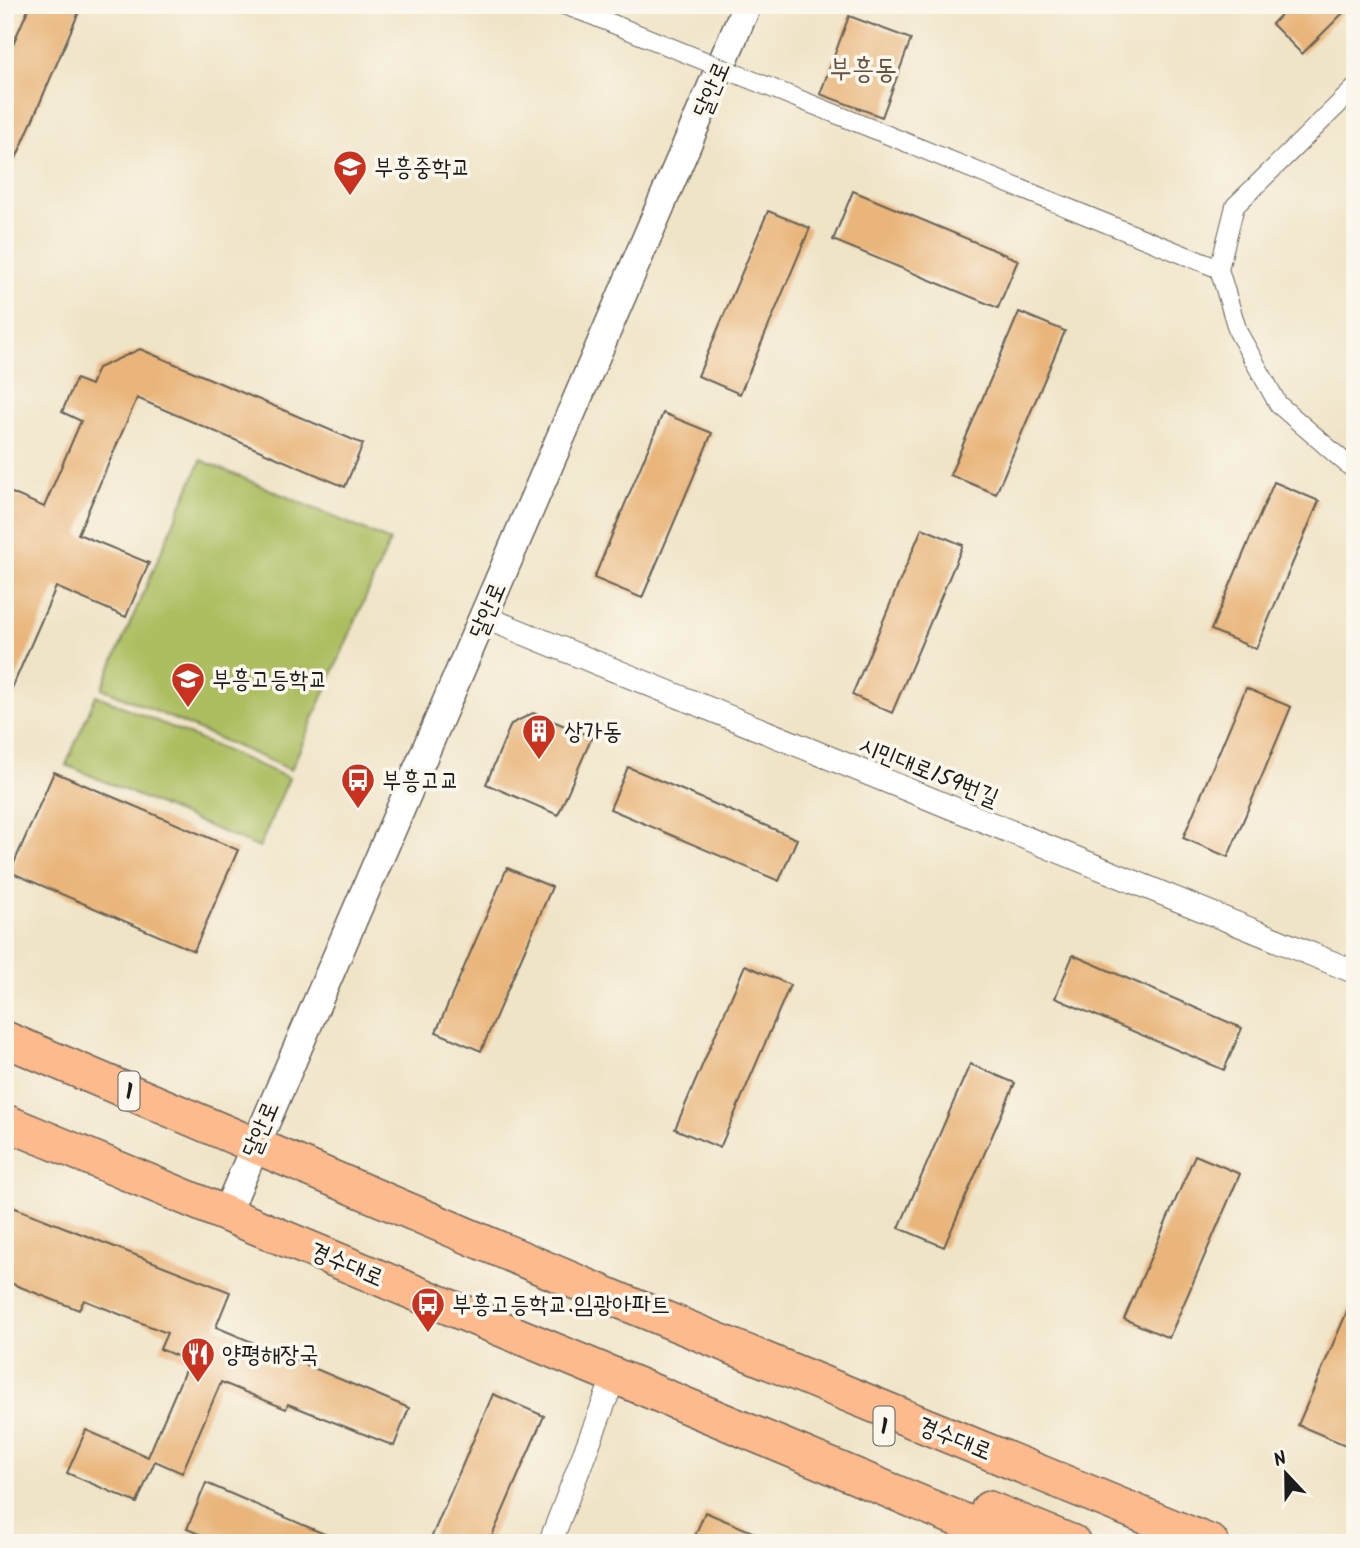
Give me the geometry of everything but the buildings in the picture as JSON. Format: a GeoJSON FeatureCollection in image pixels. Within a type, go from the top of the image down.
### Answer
{"type":"FeatureCollection","features":[{"type":"Feature","properties":{"kind":"main road","name":"경수대로"},"geometry":{"type":"LineString","coordinates":[[5,1039],[621,1301],[1211,1543]]}},
{"type":"Feature","properties":{"kind":"main road","name":"경수대로"},"geometry":{"type":"LineString","coordinates":[[5,1122],[1016,1543]]}},
{"type":"Feature","properties":{"kind":"main road","name":"경수대로"},"geometry":{"type":"LineString","coordinates":[[621,1301],[1000,1481],[1151,1543]]}},
{"type":"Feature","properties":{"kind":"main road","name":"경수대로"},"geometry":{"type":"LineString","coordinates":[[687,1408],[991,1510],[1073,1543]]}},
{"type":"Feature","properties":{"kind":"street"},"geometry":{"type":"LineString","coordinates":[[564,5],[1219,269]]}},
{"type":"Feature","properties":{"kind":"street","name":"달안로"},"geometry":{"type":"LineString","coordinates":[[226,1214],[253,1144],[484,617],[747,5]]}},
{"type":"Feature","properties":{"kind":"street"},"geometry":{"type":"LineString","coordinates":[[1355,88],[1235,206],[1219,269],[1238,332],[1278,404],[1355,471]]}},
{"type":"Feature","properties":{"kind":"street","name":"시민대로159번길"},"geometry":{"type":"LineString","coordinates":[[484,617],[1355,972]]}},
{"type":"Feature","properties":{"kind":"street"},"geometry":{"type":"LineString","coordinates":[[550,1543],[614,1377]]}},
{"type":"Feature","properties":{"kind":"green space"},"geometry":{"type":"Polygon","coordinates":[[[201,460],[390,541],[291,770],[102,688],[201,460]]]}},
{"type":"Feature","properties":{"kind":"green space"},"geometry":{"type":"Polygon","coordinates":[[[96,695],[289,778],[259,848],[66,765],[96,695]]]}},
{"type":"Feature","properties":{"kind":"place","name":"부흥중학교"},"geometry":{"type":"Point","coordinates":[350,197]}},
{"type":"Feature","properties":{"kind":"place","name":"부흥고등학교"},"geometry":{"type":"Point","coordinates":[188,709]}},
{"type":"Feature","properties":{"kind":"place","name":"상가동"},"geometry":{"type":"Point","coordinates":[539,761]}},
{"type":"Feature","properties":{"kind":"place","name":"부흥고교"},"geometry":{"type":"Point","coordinates":[358,810]}},
{"type":"Feature","properties":{"kind":"place","name":"부흥고등학교.임광아파트"},"geometry":{"type":"Point","coordinates":[428,1334]}},
{"type":"Feature","properties":{"kind":"place","name":"양평해장국"},"geometry":{"type":"Point","coordinates":[198,1384]}},
{"type":"Feature","properties":{"kind":"district","name":"부흥동"},"geometry":{"type":"Point","coordinates":[863,68]}}]}
